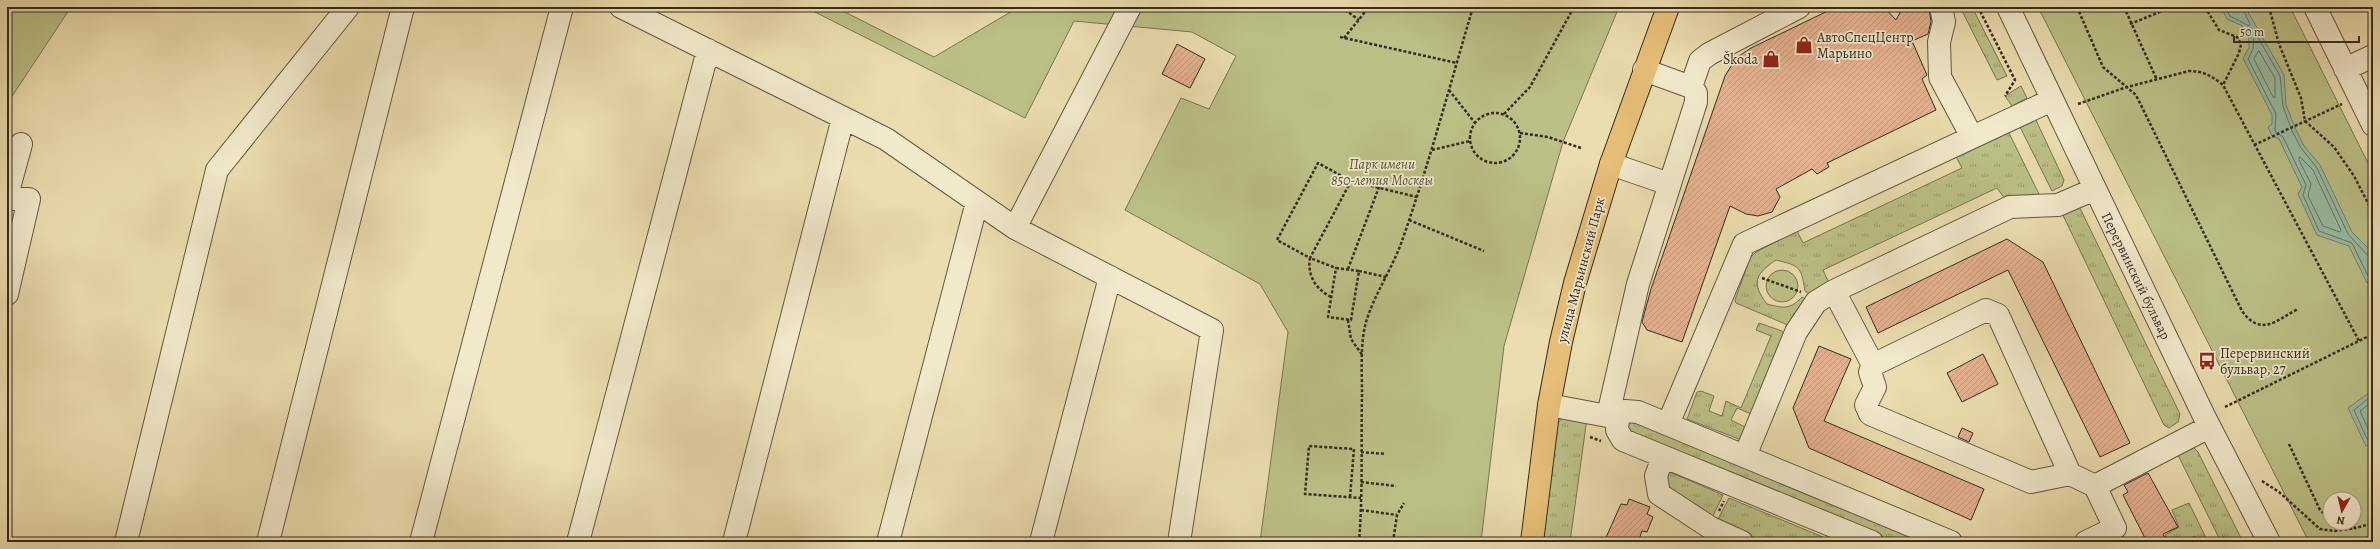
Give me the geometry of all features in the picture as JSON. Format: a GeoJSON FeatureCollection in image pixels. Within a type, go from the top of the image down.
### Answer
{"type":"FeatureCollection","features":[{"type":"Feature","properties":{"kind":"main road","name":"улица Марьинский Парк"},"geometry":{"type":"LineString","coordinates":[[1532,542],[1548,404],[1560,342],[1575,283],[1611,164],[1668,7]]}},
{"type":"Feature","properties":{"kind":"street"},"geometry":{"type":"LineString","coordinates":[[126,542],[216,170],[348,7]]}},
{"type":"Feature","properties":{"kind":"street"},"geometry":{"type":"LineString","coordinates":[[268,542],[403,7]]}},
{"type":"Feature","properties":{"kind":"street"},"geometry":{"type":"LineString","coordinates":[[421,542],[562,7]]}},
{"type":"Feature","properties":{"kind":"street"},"geometry":{"type":"LineString","coordinates":[[621,7],[886,139],[1015,228],[1212,330],[1179,542]]}},
{"type":"Feature","properties":{"kind":"street"},"geometry":{"type":"LineString","coordinates":[[1015,228],[1130,7]]}},
{"type":"Feature","properties":{"kind":"street"},"geometry":{"type":"LineString","coordinates":[[1691,87],[1700,61],[1709,54],[1799,7]]}},
{"type":"Feature","properties":{"kind":"street"},"geometry":{"type":"LineString","coordinates":[[1941,7],[1944,22],[1939,42],[1940,77],[1972,137]]}},
{"type":"Feature","properties":{"kind":"street","name":"Перервинский бульвар"},"geometry":{"type":"LineString","coordinates":[[2008,7],[2209,427],[2269,542]]}},
{"type":"Feature","properties":{"kind":"street"},"geometry":{"type":"LineString","coordinates":[[2315,7],[2344,69],[2373,125]]}},
{"type":"Feature","properties":{"kind":"street"},"geometry":{"type":"LineString","coordinates":[[578,542],[708,50]]}},
{"type":"Feature","properties":{"kind":"street"},"geometry":{"type":"LineString","coordinates":[[2344,69],[2373,56]]}},
{"type":"Feature","properties":{"kind":"street"},"geometry":{"type":"LineString","coordinates":[[1644,70],[1691,87],[1696,93],[1696,102],[1638,284],[1613,417],[1617,430],[1623,440],[1872,542]]}},
{"type":"Feature","properties":{"kind":"street"},"geometry":{"type":"LineString","coordinates":[[1668,424],[1744,244],[2052,100]]}},
{"type":"Feature","properties":{"kind":"street"},"geometry":{"type":"LineString","coordinates":[[734,542],[843,118]]}},
{"type":"Feature","properties":{"kind":"street"},"geometry":{"type":"LineString","coordinates":[[7,194],[21,144]]}},
{"type":"Feature","properties":{"kind":"street"},"geometry":{"type":"LineString","coordinates":[[1611,164],[1669,184]]}},
{"type":"Feature","properties":{"kind":"street"},"geometry":{"type":"LineString","coordinates":[[1745,456],[1796,332],[1816,302],[1834,290],[2010,207],[2058,205],[2095,189]]}},
{"type":"Feature","properties":{"kind":"street"},"geometry":{"type":"LineString","coordinates":[[7,199],[29,199],[7,294]]}},
{"type":"Feature","properties":{"kind":"street"},"geometry":{"type":"LineString","coordinates":[[888,542],[977,202]]}},
{"type":"Feature","properties":{"kind":"street"},"geometry":{"type":"LineString","coordinates":[[1041,542],[1110,277]]}},
{"type":"Feature","properties":{"kind":"street"},"geometry":{"type":"LineString","coordinates":[[1834,290],[1873,365]]}},
{"type":"Feature","properties":{"kind":"street"},"geometry":{"type":"LineString","coordinates":[[2070,474],[1998,315],[1986,310],[1873,365],[1870,372],[1875,387],[1866,405],[1870,414],[2031,482],[2070,474],[2095,486],[2115,528],[2086,542]]}},
{"type":"Feature","properties":{"kind":"street"},"geometry":{"type":"LineString","coordinates":[[1548,404],[1613,417],[1625,411],[1638,412],[1951,542]]}},
{"type":"Feature","properties":{"kind":"street"},"geometry":{"type":"LineString","coordinates":[[2095,486],[2209,427]]}},
{"type":"Feature","properties":{"kind":"street"},"geometry":{"type":"LineString","coordinates":[[1663,456],[1656,476],[1659,494],[1708,535],[1742,542]]}},
{"type":"Feature","properties":{"kind":"path"},"geometry":{"type":"LineString","coordinates":[[1341,7],[1359,20]]}},
{"type":"Feature","properties":{"kind":"path"},"geometry":{"type":"LineString","coordinates":[[1344,38],[1369,7]]}},
{"type":"Feature","properties":{"kind":"path"},"geometry":{"type":"LineString","coordinates":[[1359,542],[1362,510],[1361,451],[1363,356],[1366,322],[1386,277],[1395,261],[1417,197],[1473,7]]}},
{"type":"Feature","properties":{"kind":"path"},"geometry":{"type":"LineString","coordinates":[[1504,114],[1530,87],[1574,7]]}},
{"type":"Feature","properties":{"kind":"path"},"geometry":{"type":"LineString","coordinates":[[1978,7],[2015,80],[2005,96]]}},
{"type":"Feature","properties":{"kind":"path"},"geometry":{"type":"LineString","coordinates":[[2077,7],[2103,67],[2136,94],[2242,311],[2250,321],[2256,325],[2266,325],[2298,309]]}},
{"type":"Feature","properties":{"kind":"path"},"geometry":{"type":"LineString","coordinates":[[2124,7],[2130,24],[2157,80]]}},
{"type":"Feature","properties":{"kind":"path"},"geometry":{"type":"LineString","coordinates":[[2130,24],[2172,7]]}},
{"type":"Feature","properties":{"kind":"path"},"geometry":{"type":"LineString","coordinates":[[2205,7],[2219,30],[2237,37],[2241,44],[2239,53],[2223,84]]}},
{"type":"Feature","properties":{"kind":"path"},"geometry":{"type":"LineString","coordinates":[[2269,7],[2279,44],[2301,98],[2305,121],[2334,147],[2354,176],[2372,209],[2373,224]]}},
{"type":"Feature","properties":{"kind":"path"},"geometry":{"type":"LineString","coordinates":[[1340,37],[1456,63]]}},
{"type":"Feature","properties":{"kind":"path"},"geometry":{"type":"LineString","coordinates":[[2078,104],[2128,87],[2189,71],[2199,71],[2212,76],[2223,84],[2359,341]]}},
{"type":"Feature","properties":{"kind":"path"},"geometry":{"type":"LineString","coordinates":[[1449,90],[1475,123]]}},
{"type":"Feature","properties":{"kind":"path"},"geometry":{"type":"LineString","coordinates":[[2254,145],[2359,97]]}},
{"type":"Feature","properties":{"kind":"path"},"geometry":{"type":"LineString","coordinates":[[1488,114],[1504,114],[1516,123],[1520,133],[1519,146],[1516,154],[1502,163],[1486,162],[1474,153],[1470,141],[1471,130],[1475,123],[1488,114]]}},
{"type":"Feature","properties":{"kind":"path"},"geometry":{"type":"LineString","coordinates":[[1520,133],[1548,137],[1581,148]]}},
{"type":"Feature","properties":{"kind":"path"},"geometry":{"type":"LineString","coordinates":[[1432,150],[1470,141]]}},
{"type":"Feature","properties":{"kind":"path"},"geometry":{"type":"LineString","coordinates":[[1386,277],[1336,268],[1310,258],[1277,240],[1318,163],[1351,180],[1417,197]]}},
{"type":"Feature","properties":{"kind":"path"},"geometry":{"type":"LineString","coordinates":[[1331,297],[1322,292],[1315,284],[1310,273],[1310,258],[1351,180]]}},
{"type":"Feature","properties":{"kind":"path"},"geometry":{"type":"LineString","coordinates":[[1348,269],[1379,187]]}},
{"type":"Feature","properties":{"kind":"path"},"geometry":{"type":"LineString","coordinates":[[1409,220],[1484,251]]}},
{"type":"Feature","properties":{"kind":"path"},"geometry":{"type":"LineString","coordinates":[[1336,268],[1328,317],[1348,320],[1351,320],[1359,271]]}},
{"type":"Feature","properties":{"kind":"path"},"geometry":{"type":"LineString","coordinates":[[1762,278],[1802,293],[1816,302]]}},
{"type":"Feature","properties":{"kind":"path"},"geometry":{"type":"LineString","coordinates":[[1348,320],[1351,339],[1363,356]]}},
{"type":"Feature","properties":{"kind":"path"},"geometry":{"type":"LineString","coordinates":[[2225,407],[2373,334]]}},
{"type":"Feature","properties":{"kind":"path"},"geometry":{"type":"LineString","coordinates":[[2289,444],[2322,512]]}},
{"type":"Feature","properties":{"kind":"path"},"geometry":{"type":"LineString","coordinates":[[1362,498],[1305,494],[1309,446],[1354,449],[1386,454]]}},
{"type":"Feature","properties":{"kind":"path"},"geometry":{"type":"LineString","coordinates":[[1350,497],[1354,449]]}},
{"type":"Feature","properties":{"kind":"path"},"geometry":{"type":"LineString","coordinates":[[1361,482],[1396,486]]}},
{"type":"Feature","properties":{"kind":"path"},"geometry":{"type":"LineString","coordinates":[[2262,482],[2279,492],[2322,529]]}},
{"type":"Feature","properties":{"kind":"path"},"geometry":{"type":"LineString","coordinates":[[1393,542],[1397,516],[1404,503]]}},
{"type":"Feature","properties":{"kind":"path"},"geometry":{"type":"LineString","coordinates":[[1362,510],[1397,516]]}},
{"type":"Feature","properties":{"kind":"path"},"geometry":{"type":"LineString","coordinates":[[2362,526],[2373,523]]}},
{"type":"Feature","properties":{"kind":"green space"},"geometry":{"type":"Polygon","coordinates":[[[7,7],[71,7],[7,104],[7,7]]]}},
{"type":"Feature","properties":{"kind":"green space","name":"Парк имени 850-летия Москвы"},"geometry":{"type":"Polygon","coordinates":[[[805,7],[835,7],[934,57],[1019,7],[1619,7],[1563,142],[1504,346],[1481,542],[1260,542],[1288,332],[1260,284],[1125,210],[1181,98],[1209,109],[1236,56],[1192,32],[1074,21],[1025,118],[805,7]]]}},
{"type":"Feature","properties":{"kind":"green space"},"geometry":{"type":"Polygon","coordinates":[[[1960,7],[1972,7],[2007,76],[1997,80],[1960,7]]]}},
{"type":"Feature","properties":{"kind":"green space"},"geometry":{"type":"Polygon","coordinates":[[[2038,7],[2290,7],[2373,173],[2373,542],[2309,542],[2038,7]]]}},
{"type":"Feature","properties":{"kind":"green space"},"geometry":{"type":"Polygon","coordinates":[[[2021,86],[2027,98],[2012,106],[2005,96],[2021,86]]]}},
{"type":"Feature","properties":{"kind":"green space"},"geometry":{"type":"Polygon","coordinates":[[[2035,118],[2064,180],[2062,186],[2052,191],[2018,123],[2035,118]]]}},
{"type":"Feature","properties":{"kind":"green space"},"geometry":{"type":"Polygon","coordinates":[[[2007,129],[2040,196],[2005,199],[1997,188],[1823,270],[1829,283],[1812,296],[1805,291],[1802,276],[1798,268],[1776,260],[1763,270],[1758,279],[1757,285],[1767,304],[1786,307],[1794,304],[1802,297],[1808,301],[1790,326],[1736,303],[1735,300],[1750,258],[1756,252],[1797,231],[1803,243],[1962,168],[1955,155],[2007,129]]]}},
{"type":"Feature","properties":{"kind":"green space"},"geometry":{"type":"Polygon","coordinates":[[[2077,202],[2180,414],[2178,422],[2169,428],[2164,425],[2059,207],[2077,202]]]}},
{"type":"Feature","properties":{"kind":"green space"},"geometry":{"type":"Polygon","coordinates":[[[1779,270],[1785,270],[1795,277],[1798,286],[1797,292],[1791,299],[1785,302],[1779,302],[1769,295],[1766,289],[1766,283],[1773,273],[1779,270]]]}},
{"type":"Feature","properties":{"kind":"green space"},"geometry":{"type":"Polygon","coordinates":[[[1759,323],[1782,331],[1786,337],[1751,414],[1737,408],[1731,420],[1745,427],[1744,441],[1687,419],[1697,392],[1701,391],[1714,396],[1709,411],[1722,416],[1726,401],[1741,408],[1771,336],[1756,330],[1759,323]]]}},
{"type":"Feature","properties":{"kind":"green space"},"geometry":{"type":"Polygon","coordinates":[[[1625,417],[1940,542],[1920,542],[1910,538],[1908,542],[1885,542],[1630,438],[1625,417]]]}},
{"type":"Feature","properties":{"kind":"green space"},"geometry":{"type":"Polygon","coordinates":[[[1562,418],[1587,418],[1570,542],[1540,542],[1557,424],[1562,418]]]}},
{"type":"Feature","properties":{"kind":"green space"},"geometry":{"type":"Polygon","coordinates":[[[2192,446],[2198,452],[2243,542],[2221,542],[2177,453],[2192,446]]]}},
{"type":"Feature","properties":{"kind":"green space"},"geometry":{"type":"Polygon","coordinates":[[[1665,470],[1723,495],[1711,520],[1663,491],[1665,470]]]}},
{"type":"Feature","properties":{"kind":"green space"},"geometry":{"type":"Polygon","coordinates":[[[1729,498],[1835,542],[1757,542],[1716,523],[1729,498]]]}},
{"type":"Feature","properties":{"kind":"green space"},"geometry":{"type":"Polygon","coordinates":[[[2189,503],[2208,542],[2198,542],[2195,536],[2183,542],[2168,542],[2165,535],[2179,527],[2172,510],[2189,503]]]}},
{"type":"Feature","properties":{"kind":"water"},"geometry":{"type":"Polygon","coordinates":[[[2221,7],[2245,7],[2284,75],[2286,105],[2296,130],[2304,146],[2320,165],[2352,232],[2369,249],[2373,257],[2373,280],[2367,283],[2349,246],[2317,235],[2298,194],[2302,187],[2279,139],[2272,136],[2268,127],[2272,124],[2272,115],[2243,58],[2249,48],[2248,34],[2241,25],[2227,19],[2221,7]]]}},
{"type":"Feature","properties":{"kind":"water"},"geometry":{"type":"Polygon","coordinates":[[[2373,390],[2373,443],[2366,446],[2348,408],[2373,390]]]}},
{"type":"Feature","properties":{"kind":"building"},"geometry":{"type":"Polygon","coordinates":[[[1836,7],[1884,7],[1896,20],[1903,7],[1929,7],[1931,22],[1928,34],[1912,41],[1927,75],[1922,79],[1936,110],[1827,163],[1829,167],[1817,174],[1812,169],[1776,189],[1780,197],[1772,212],[1758,216],[1746,214],[1730,206],[1682,342],[1647,330],[1642,322],[1651,289],[1725,76],[1736,58],[1751,48],[1836,7]]]}},
{"type":"Feature","properties":{"kind":"building"},"geometry":{"type":"Polygon","coordinates":[[[1177,44],[1205,59],[1190,88],[1162,74],[1177,44]]]}},
{"type":"Feature","properties":{"kind":"building"},"geometry":{"type":"Polygon","coordinates":[[[2007,239],[2043,262],[2130,443],[2100,457],[2008,270],[1878,333],[1866,307],[2007,239]]]}},
{"type":"Feature","properties":{"kind":"building"},"geometry":{"type":"Polygon","coordinates":[[[1819,346],[1851,359],[1824,421],[1984,489],[1971,520],[1809,448],[1793,408],[1819,346]]]}},
{"type":"Feature","properties":{"kind":"building"},"geometry":{"type":"Polygon","coordinates":[[[1983,354],[1998,384],[1962,402],[1947,373],[1983,354]]]}},
{"type":"Feature","properties":{"kind":"building"},"geometry":{"type":"Polygon","coordinates":[[[1962,428],[1973,433],[1969,442],[1958,437],[1962,428]]]}},
{"type":"Feature","properties":{"kind":"building"},"geometry":{"type":"Polygon","coordinates":[[[2148,473],[2178,527],[2163,534],[2167,542],[2147,542],[2123,495],[2128,492],[2124,485],[2148,473]]]}},
{"type":"Feature","properties":{"kind":"building"},"geometry":{"type":"Polygon","coordinates":[[[1629,499],[1650,507],[1647,514],[1653,517],[1647,532],[1642,531],[1638,542],[1604,542],[1621,504],[1627,505],[1629,499]]]}},
{"type":"Feature","properties":{"kind":"place","name":"АвтоСпецЦентр Марьино"},"geometry":{"type":"Point","coordinates":[1804,45]}},
{"type":"Feature","properties":{"kind":"place","name":"Škoda"},"geometry":{"type":"Point","coordinates":[1771,59]}},
{"type":"Feature","properties":{"kind":"place","name":"Перервинский бульвар, 27"},"geometry":{"type":"Point","coordinates":[2207,361]}}]}
